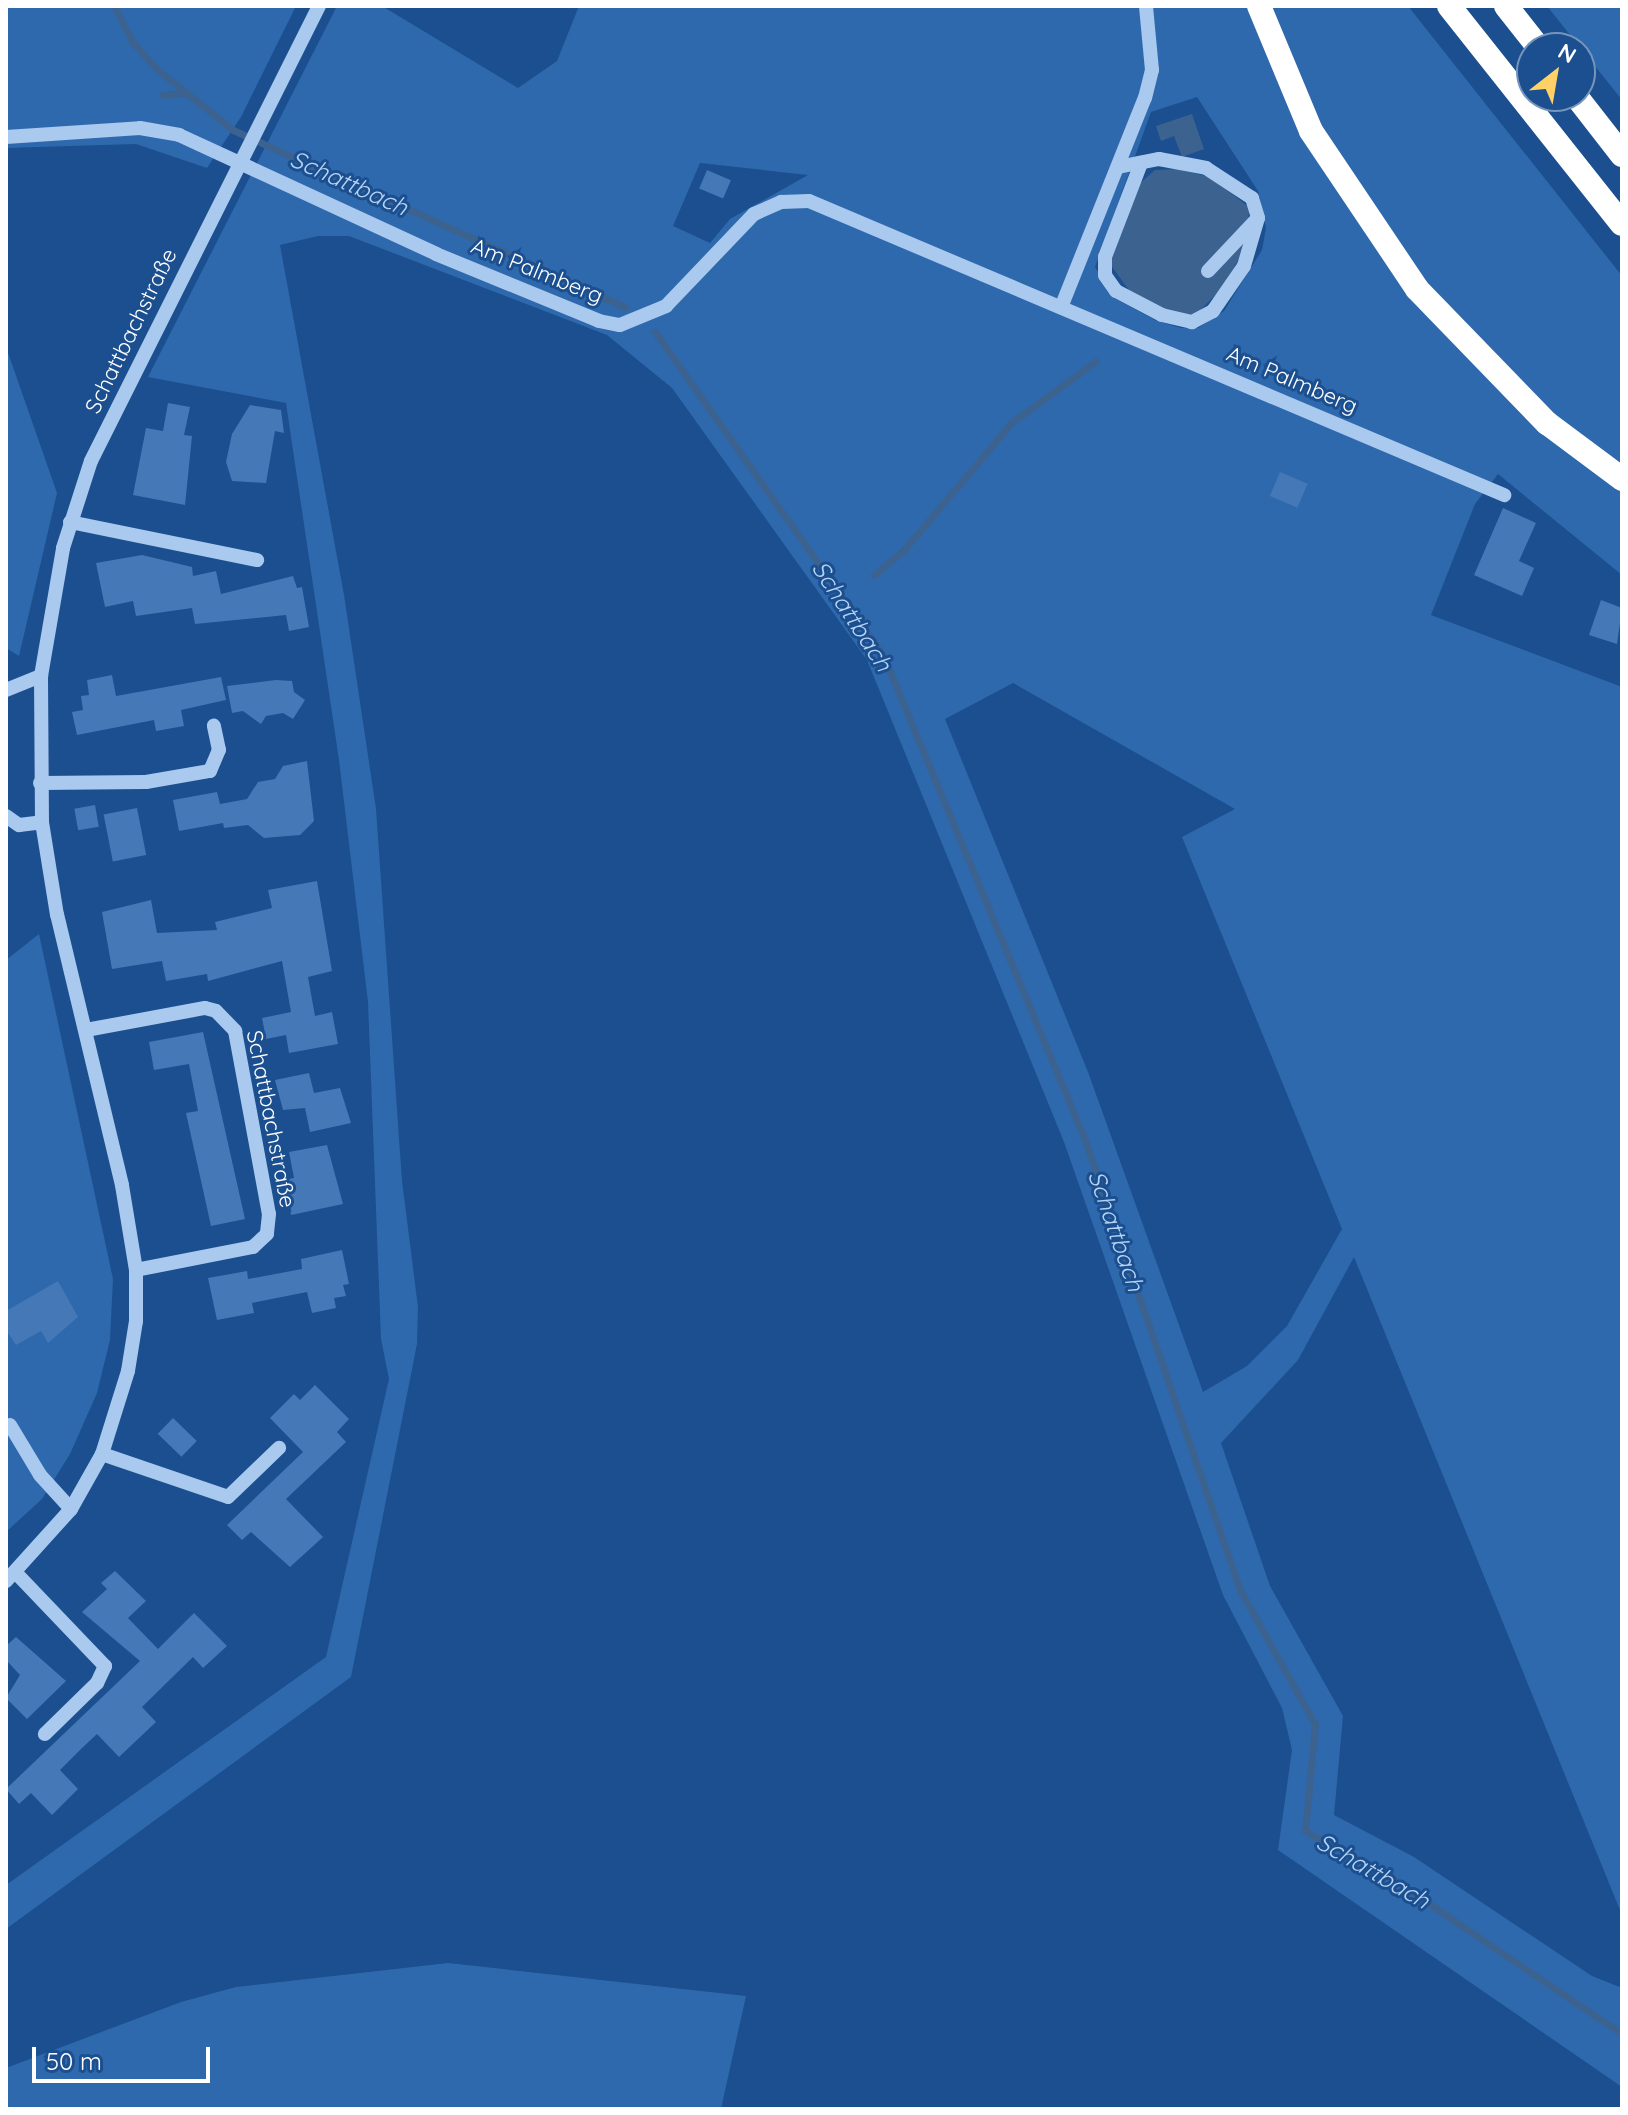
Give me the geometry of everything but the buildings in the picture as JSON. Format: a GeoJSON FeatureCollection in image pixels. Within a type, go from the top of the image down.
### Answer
{"type":"FeatureCollection","features":[{"type":"Feature","properties":{"kind":"highway"},"geometry":{"type":"LineString","coordinates":[[1259,6],[1311,131],[1417,289],[1547,423],[1622,479]]}},
{"type":"Feature","properties":{"kind":"highway"},"geometry":{"type":"LineString","coordinates":[[1449,6],[1622,224]]}},
{"type":"Feature","properties":{"kind":"highway"},"geometry":{"type":"LineString","coordinates":[[1506,6],[1526,32]]}},
{"type":"Feature","properties":{"kind":"highway"},"geometry":{"type":"LineString","coordinates":[[1588,112],[1622,155]]}},
{"type":"Feature","properties":{"kind":"street","name":"Schattbachstraße"},"geometry":{"type":"LineString","coordinates":[[45,1734],[97,1683],[105,1666],[11,1577],[71,1509],[102,1454],[128,1371],[136,1321],[136,1270],[86,1030],[57,915],[42,822],[41,676],[70,522],[91,461],[319,6]]}},
{"type":"Feature","properties":{"kind":"street"},"geometry":{"type":"LineString","coordinates":[[1062,305],[1118,167],[1152,70],[1146,6]]}},
{"type":"Feature","properties":{"kind":"street"},"geometry":{"type":"LineString","coordinates":[[6,137],[140,128],[179,135],[238,163]]}},
{"type":"Feature","properties":{"kind":"street"},"geometry":{"type":"LineString","coordinates":[[1118,167],[1159,159],[1206,168],[1252,198],[1258,218],[1244,266],[1213,311],[1192,322],[1162,315],[1116,291],[1105,275],[1105,257],[1141,163]]}},
{"type":"Feature","properties":{"kind":"street","name":"Am Palmberg"},"geometry":{"type":"LineString","coordinates":[[238,163],[599,321],[640,320],[666,306],[754,214],[781,202],[809,201],[1062,305],[1504,495]]}},
{"type":"Feature","properties":{"kind":"street"},"geometry":{"type":"LineString","coordinates":[[1208,271],[1258,218]]}},
{"type":"Feature","properties":{"kind":"street"},"geometry":{"type":"LineString","coordinates":[[70,522],[257,560]]}},
{"type":"Feature","properties":{"kind":"street"},"geometry":{"type":"LineString","coordinates":[[6,690],[41,676]]}},
{"type":"Feature","properties":{"kind":"street"},"geometry":{"type":"LineString","coordinates":[[40,783],[146,782],[210,771],[219,750],[214,726]]}},
{"type":"Feature","properties":{"kind":"street"},"geometry":{"type":"LineString","coordinates":[[6,816],[19,825],[42,822]]}},
{"type":"Feature","properties":{"kind":"street","name":"Schattbachstraße"},"geometry":{"type":"LineString","coordinates":[[86,1030],[205,1008],[216,1011],[235,1031],[269,1214],[267,1234],[253,1247],[136,1270]]}},
{"type":"Feature","properties":{"kind":"street"},"geometry":{"type":"LineString","coordinates":[[10,1425],[40,1475],[71,1509]]}},
{"type":"Feature","properties":{"kind":"street"},"geometry":{"type":"LineString","coordinates":[[102,1454],[228,1497],[279,1448]]}},
{"type":"Feature","properties":{"kind":"shaded area"},"geometry":{"type":"Polygon","coordinates":[[[6,6],[296,6],[241,117],[207,168],[136,144],[6,148],[6,6]]]}},
{"type":"Feature","properties":{"kind":"shaded area"},"geometry":{"type":"Polygon","coordinates":[[[337,6],[382,6],[518,88],[557,61],[579,6],[1408,6],[1622,276],[1622,575],[1498,474],[1475,504],[1431,615],[1622,687],[1622,1915],[1354,1257],[1298,1360],[1221,1443],[1270,1586],[1343,1716],[1334,1815],[1414,1857],[1592,1976],[1622,1988],[1622,2087],[1278,1850],[1292,1750],[1282,1708],[1223,1595],[1064,1142],[867,660],[672,388],[607,335],[349,236],[318,236],[280,245],[344,595],[376,809],[402,1181],[418,1307],[417,1344],[351,1677],[6,1929],[6,1885],[326,1657],[389,1379],[381,1339],[368,1002],[339,760],[286,403],[148,377],[337,6]],[[1197,97],[1151,112],[1095,267],[1114,298],[1157,321],[1181,328],[1198,328],[1224,311],[1262,250],[1266,228],[1258,191],[1197,97]],[[700,163],[673,226],[710,243],[730,219],[808,175],[700,163]],[[1013,683],[945,719],[1088,1072],[1203,1392],[1247,1366],[1287,1326],[1342,1229],[1182,837],[1235,809],[1013,683]]]}},
{"type":"Feature","properties":{"kind":"shaded area"},"geometry":{"type":"Polygon","coordinates":[[[1547,6],[1622,6],[1622,100],[1596,67],[1596,32],[1568,32],[1547,6]]]}},
{"type":"Feature","properties":{"kind":"shaded area"},"geometry":{"type":"Polygon","coordinates":[[[1192,114],[1204,149],[1182,157],[1174,136],[1161,141],[1156,126],[1192,114]]]}},
{"type":"Feature","properties":{"kind":"shaded area"},"geometry":{"type":"Polygon","coordinates":[[[1177,169],[1210,177],[1249,207],[1248,242],[1223,288],[1195,315],[1173,313],[1131,293],[1110,264],[1139,184],[1155,170],[1177,169]]]}},
{"type":"Feature","properties":{"kind":"shaded area"},"geometry":{"type":"Polygon","coordinates":[[[6,347],[57,493],[19,656],[6,648],[6,347]]]}},
{"type":"Feature","properties":{"kind":"shaded area"},"geometry":{"type":"Polygon","coordinates":[[[39,934],[113,1279],[110,1340],[97,1393],[70,1454],[42,1499],[6,1532],[6,960],[39,934]]]}},
{"type":"Feature","properties":{"kind":"shaded area"},"geometry":{"type":"Polygon","coordinates":[[[448,1963],[746,1996],[721,2109],[6,2109],[6,2068],[181,2002],[236,1987],[448,1963]]]}},
{"type":"Feature","properties":{"kind":"waterway","name":"Schattbach"},"geometry":{"type":"LineString","coordinates":[[114,6],[133,43],[158,70],[233,130],[625,307]]}},
{"type":"Feature","properties":{"kind":"waterway"},"geometry":{"type":"LineString","coordinates":[[163,95],[186,93]]}},
{"type":"Feature","properties":{"kind":"waterway","name":"Schattbach"},"geometry":{"type":"LineString","coordinates":[[655,332],[883,655],[1085,1140],[1240,1590],[1315,1724],[1305,1831],[1382,1872],[1622,2034]]}},
{"type":"Feature","properties":{"kind":"waterway"},"geometry":{"type":"LineString","coordinates":[[874,575],[903,551],[1011,423],[1096,361]]}}]}
